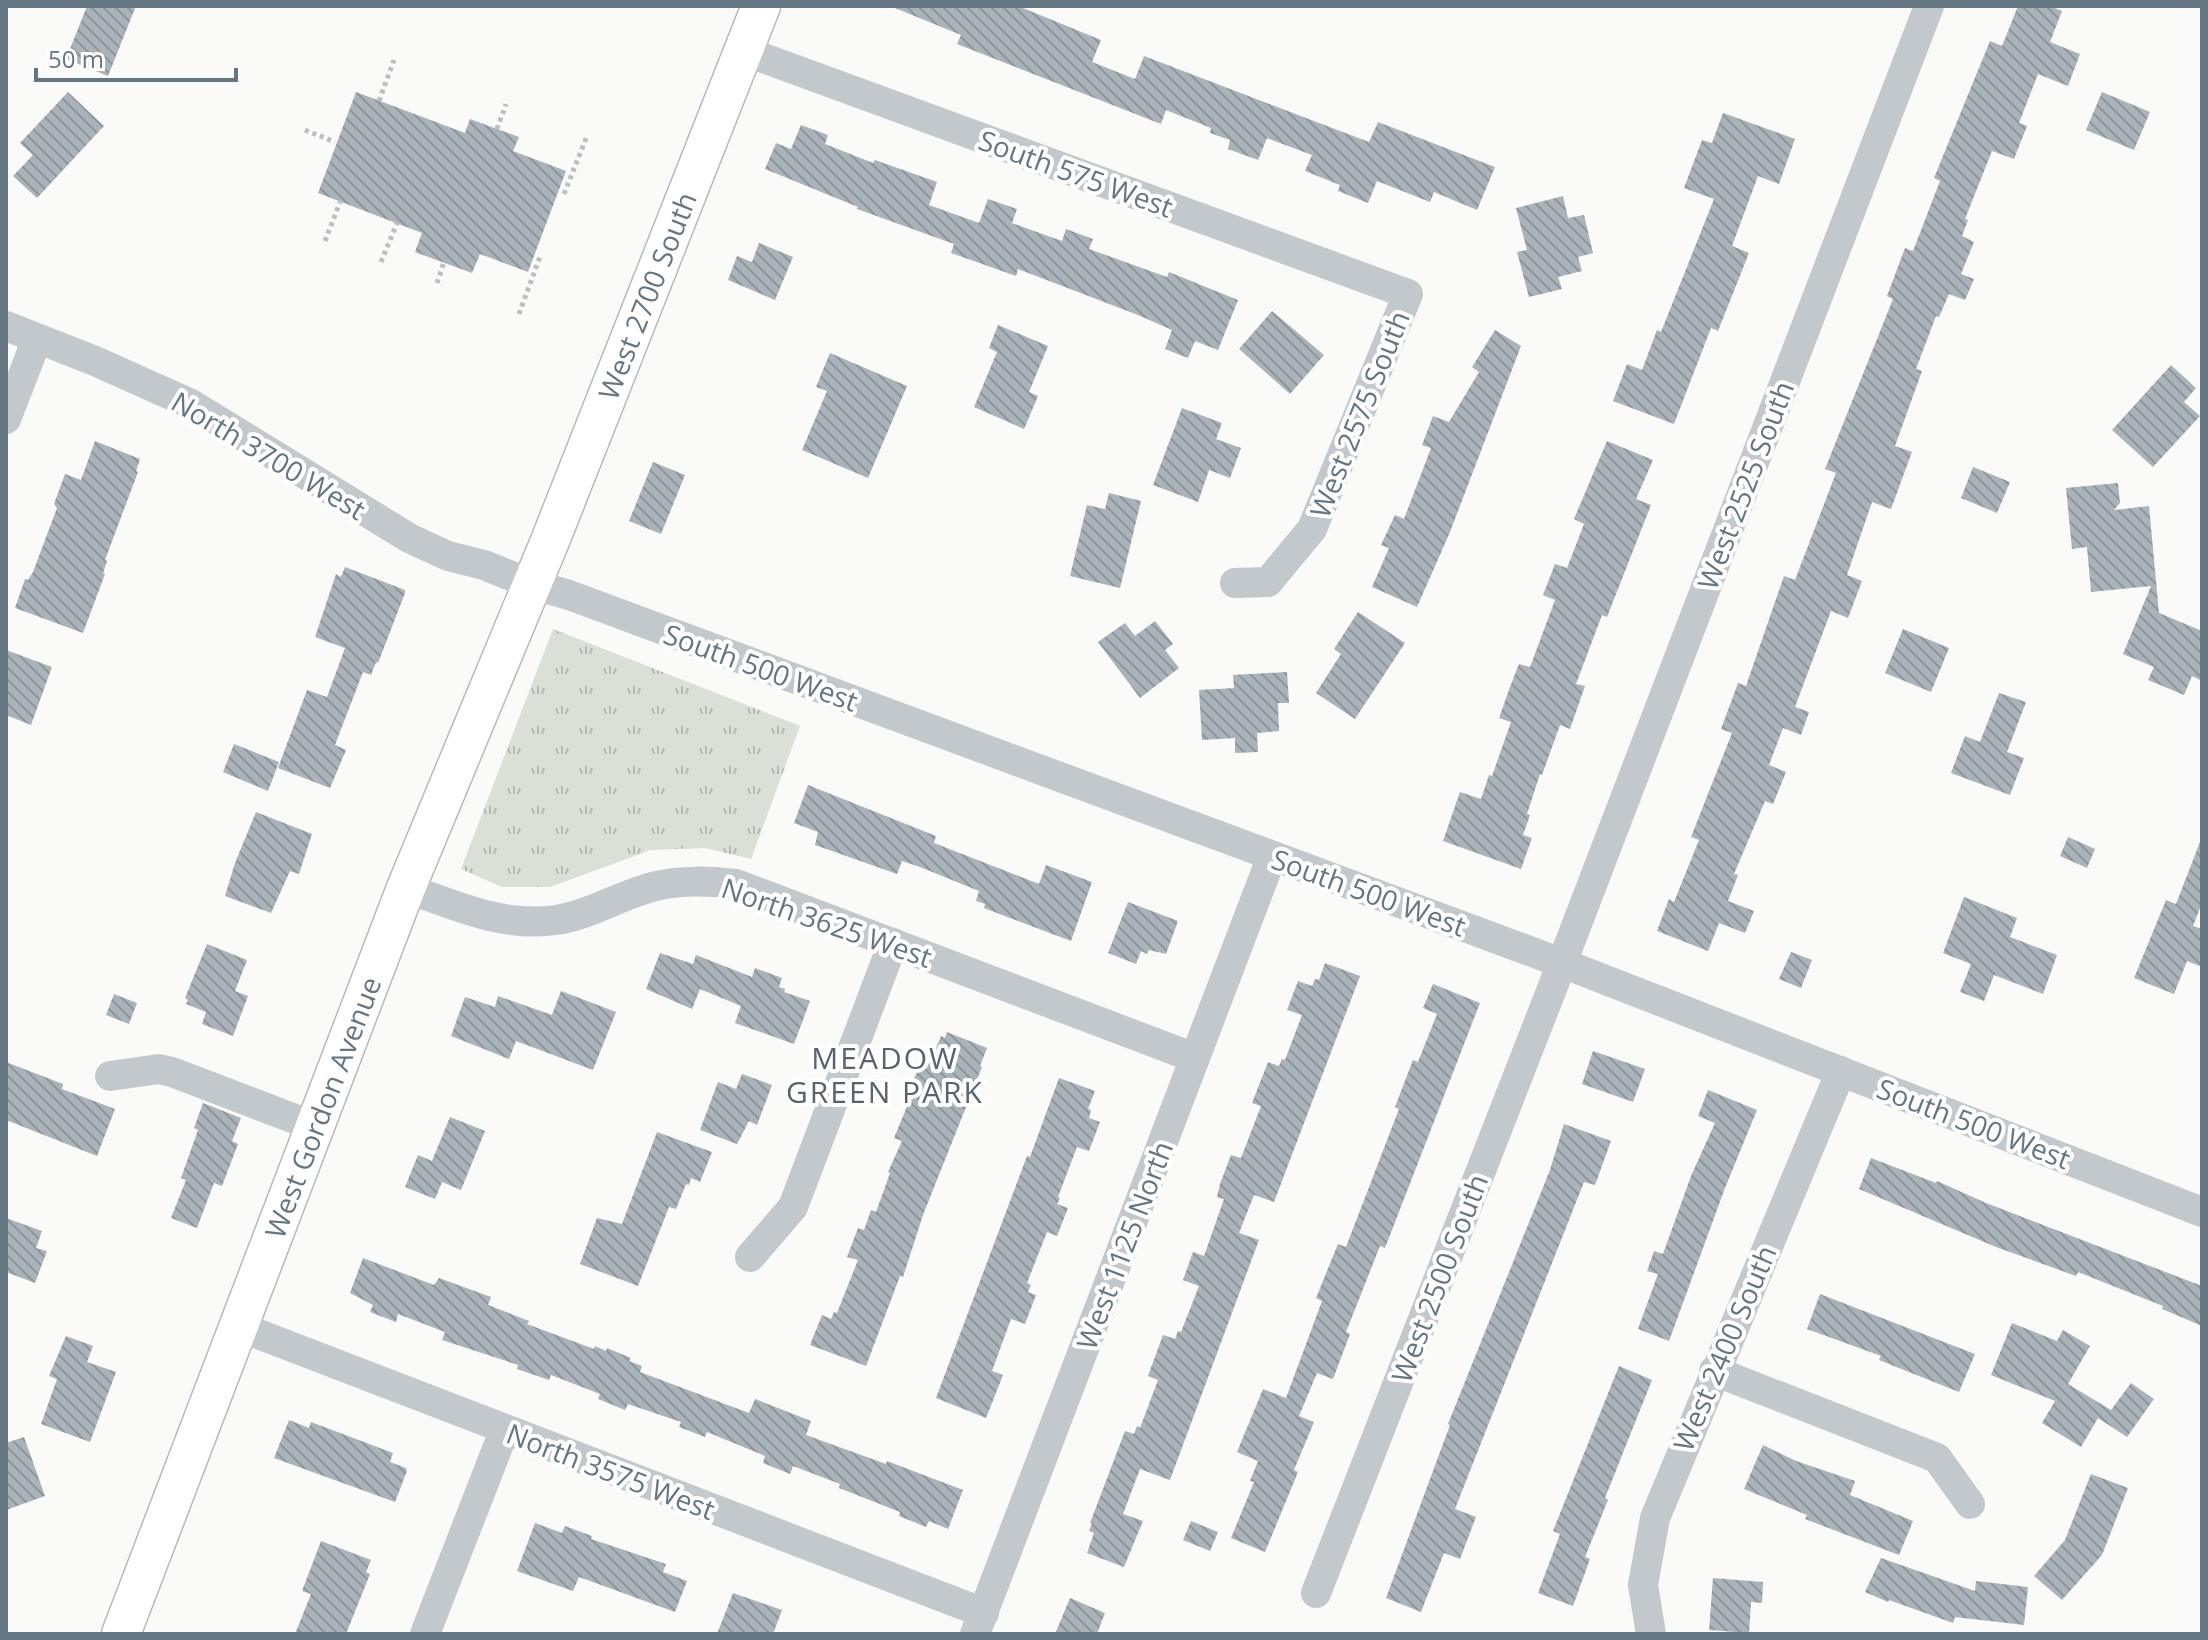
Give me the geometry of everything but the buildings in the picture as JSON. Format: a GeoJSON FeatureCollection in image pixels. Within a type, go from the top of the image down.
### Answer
{"type":"FeatureCollection","features":[{"type":"Feature","properties":{"kind":"main road","name":"West 2700 South"},"geometry":{"type":"LineString","coordinates":[[531,584],[761,6]]}},
{"type":"Feature","properties":{"kind":"main road","name":"West Gordon Avenue"},"geometry":{"type":"LineString","coordinates":[[121,1634],[406,888],[531,584]]}},
{"type":"Feature","properties":{"kind":"street","name":"West 2525 South"},"geometry":{"type":"LineString","coordinates":[[1562,963],[1929,6]]}},
{"type":"Feature","properties":{"kind":"street","name":"South 575 West"},"geometry":{"type":"LineString","coordinates":[[744,51],[1408,294]]}},
{"type":"Feature","properties":{"kind":"street","name":"West 2575 South"},"geometry":{"type":"LineString","coordinates":[[1235,583],[1268,582],[1312,529],[1408,294]]}},
{"type":"Feature","properties":{"kind":"street","name":"North 3700 West"},"geometry":{"type":"LineString","coordinates":[[6,326],[191,404],[409,538],[448,556],[484,565],[531,584]]}},
{"type":"Feature","properties":{"kind":"street"},"geometry":{"type":"LineString","coordinates":[[6,419],[37,339]]}},
{"type":"Feature","properties":{"kind":"street","name":"South 500 West"},"geometry":{"type":"LineString","coordinates":[[531,584],[1562,963],[2202,1212]]}},
{"type":"Feature","properties":{"kind":"street","name":"West 1125 North"},"geometry":{"type":"LineString","coordinates":[[980,1624],[1272,856]]}},
{"type":"Feature","properties":{"kind":"street","name":"North 3625 West"},"geometry":{"type":"LineString","coordinates":[[406,888],[484,916],[525,922],[557,920],[598,909],[654,886],[698,880],[736,884],[1195,1058]]}},
{"type":"Feature","properties":{"kind":"street"},"geometry":{"type":"LineString","coordinates":[[750,1257],[793,1207],[893,943]]}},
{"type":"Feature","properties":{"kind":"street","name":"West 2500 South"},"geometry":{"type":"LineString","coordinates":[[1316,1593],[1562,963]]}},
{"type":"Feature","properties":{"kind":"street"},"geometry":{"type":"LineString","coordinates":[[110,1076],[159,1069],[172,1072],[316,1127]]}},
{"type":"Feature","properties":{"kind":"street","name":"West 2400 South"},"geometry":{"type":"LineString","coordinates":[[1651,1634],[1643,1585],[1655,1518],[1841,1071]]}},
{"type":"Feature","properties":{"kind":"street","name":"North 3575 West"},"geometry":{"type":"LineString","coordinates":[[240,1327],[980,1624]]}},
{"type":"Feature","properties":{"kind":"street"},"geometry":{"type":"LineString","coordinates":[[1714,1371],[1937,1458],[1970,1504]]}},
{"type":"Feature","properties":{"kind":"street"},"geometry":{"type":"LineString","coordinates":[[425,1634],[504,1431]]}},
{"type":"Feature","properties":{"kind":"path"},"geometry":{"type":"LineString","coordinates":[[379,101],[394,60]]}},
{"type":"Feature","properties":{"kind":"path"},"geometry":{"type":"LineString","coordinates":[[497,129],[506,104]]}},
{"type":"Feature","properties":{"kind":"path"},"geometry":{"type":"LineString","coordinates":[[305,130],[335,142]]}},
{"type":"Feature","properties":{"kind":"path"},"geometry":{"type":"LineString","coordinates":[[564,194],[587,136]]}},
{"type":"Feature","properties":{"kind":"path"},"geometry":{"type":"LineString","coordinates":[[325,241],[340,202]]}},
{"type":"Feature","properties":{"kind":"path"},"geometry":{"type":"LineString","coordinates":[[381,262],[397,223]]}},
{"type":"Feature","properties":{"kind":"path"},"geometry":{"type":"LineString","coordinates":[[519,314],[541,254]]}},
{"type":"Feature","properties":{"kind":"path"},"geometry":{"type":"LineString","coordinates":[[437,283],[444,262]]}},
{"type":"Feature","properties":{"kind":"green space"},"geometry":{"type":"Polygon","coordinates":[[[553,629],[800,726],[751,859],[705,848],[651,850],[550,887],[502,887],[461,869],[553,629]]]}},
{"type":"Feature","properties":{"kind":"district","name":"MEADOW GREEN PARK"},"geometry":{"type":"Point","coordinates":[885,1074]}}]}
